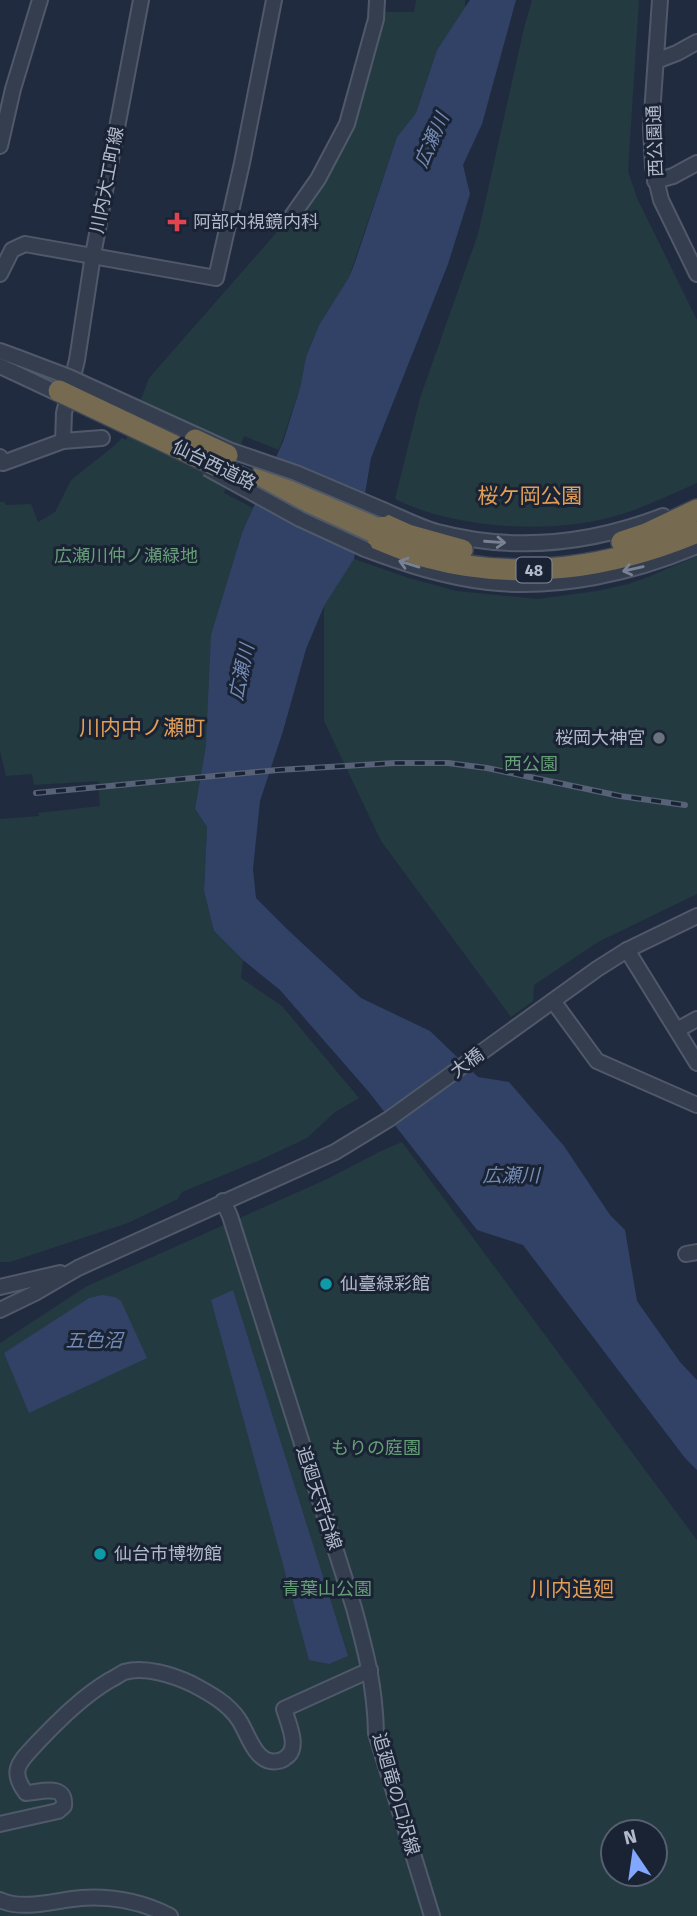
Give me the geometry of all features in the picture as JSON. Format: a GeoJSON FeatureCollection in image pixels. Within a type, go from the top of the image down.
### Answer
{"type":"FeatureCollection","features":[{"type":"Feature","properties":{"kind":"highway","name":"仙台西道路"},"geometry":{"type":"LineString","coordinates":[[62,385],[260,479],[374,529]]}},
{"type":"Feature","properties":{"kind":"highway","name":"仙台西道路"},"geometry":{"type":"LineString","coordinates":[[260,479],[374,529]]}},
{"type":"Feature","properties":{"kind":"highway","name":"48"},"geometry":{"type":"LineString","coordinates":[[374,529],[487,555],[538,556],[569,554],[613,545],[646,534],[697,510]]}},
{"type":"Feature","properties":{"kind":"highway","name":"48"},"geometry":{"type":"LineString","coordinates":[[374,529],[430,558],[484,568],[544,570],[622,557],[697,532]]}},
{"type":"Feature","properties":{"kind":"street"},"geometry":{"type":"LineString","coordinates":[[0,146],[13,89],[40,0]]}},
{"type":"Feature","properties":{"kind":"street","name":"川内大工町線"},"geometry":{"type":"LineString","coordinates":[[63,441],[64,414],[77,360],[93,255],[141,0]]}},
{"type":"Feature","properties":{"kind":"street"},"geometry":{"type":"LineString","coordinates":[[0,274],[12,250],[24,244],[216,278],[274,0]]}},
{"type":"Feature","properties":{"kind":"street"},"geometry":{"type":"LineString","coordinates":[[292,216],[318,179],[346,124],[376,19],[377,0]]}},
{"type":"Feature","properties":{"kind":"street","name":"西公園通"},"geometry":{"type":"LineString","coordinates":[[660,0],[651,128],[655,181],[697,274]]}},
{"type":"Feature","properties":{"kind":"street"},"geometry":{"type":"LineString","coordinates":[[656,61],[697,42]]}},
{"type":"Feature","properties":{"kind":"street"},"geometry":{"type":"LineString","coordinates":[[655,181],[673,176],[697,163]]}},
{"type":"Feature","properties":{"kind":"street"},"geometry":{"type":"LineString","coordinates":[[0,351],[11,366],[154,439],[300,519],[374,529],[435,531],[483,541],[539,544],[610,534],[697,503]]}},
{"type":"Feature","properties":{"kind":"street"},"geometry":{"type":"LineString","coordinates":[[11,366],[69,377],[229,450],[296,473],[374,529],[405,564],[442,574],[490,582],[533,583],[580,579],[643,566],[697,546]]}},
{"type":"Feature","properties":{"kind":"street"},"geometry":{"type":"LineString","coordinates":[[0,457],[3,463],[63,441],[102,438]]}},
{"type":"Feature","properties":{"kind":"street","name":"大橋"},"geometry":{"type":"LineString","coordinates":[[78,1268],[335,1152],[389,1119],[627,950],[697,916]]}},
{"type":"Feature","properties":{"kind":"street"},"geometry":{"type":"LineString","coordinates":[[627,950],[697,1063]]}},
{"type":"Feature","properties":{"kind":"street"},"geometry":{"type":"LineString","coordinates":[[549,1004],[597,1061],[697,1105]]}},
{"type":"Feature","properties":{"kind":"street"},"geometry":{"type":"LineString","coordinates":[[677,1030],[697,1019]]}},
{"type":"Feature","properties":{"kind":"street","name":"追廻天守台線"},"geometry":{"type":"LineString","coordinates":[[223,1201],[354,1608],[370,1670]]}},
{"type":"Feature","properties":{"kind":"street"},"geometry":{"type":"LineString","coordinates":[[0,1287],[78,1268]]}},
{"type":"Feature","properties":{"kind":"street"},"geometry":{"type":"LineString","coordinates":[[0,1310],[78,1268]]}},
{"type":"Feature","properties":{"kind":"street"},"geometry":{"type":"LineString","coordinates":[[0,1824],[58,1811],[64,1807],[62,1794],[57,1791],[26,1793],[17,1778],[18,1765],[72,1708],[124,1672],[148,1671],[168,1675],[188,1682],[220,1700],[238,1718],[258,1754],[269,1762],[283,1760],[291,1754],[294,1742],[284,1709],[370,1670]]}},
{"type":"Feature","properties":{"kind":"street","name":"追廻竜の口沢線"},"geometry":{"type":"LineString","coordinates":[[370,1670],[376,1732],[432,1916]]}},
{"type":"Feature","properties":{"kind":"street"},"geometry":{"type":"LineString","coordinates":[[0,1900],[28,1904],[81,1898],[111,1898],[138,1902],[170,1916]]}},
{"type":"Feature","properties":{"kind":"green space","name":"広瀬川仲ノ瀬緑地"},"geometry":{"type":"Polygon","coordinates":[[[416,0],[465,0],[465,9],[437,50],[416,113],[397,137],[349,277],[319,325],[306,357],[300,388],[279,450],[244,436],[224,493],[253,508],[243,530],[195,809],[207,827],[204,891],[214,931],[243,960],[241,978],[282,1006],[359,1098],[335,1112],[307,1138],[182,1192],[178,1199],[128,1223],[10,1262],[0,1262],[0,819],[100,806],[98,781],[34,785],[32,774],[6,776],[0,751],[0,502],[6,505],[31,504],[38,522],[55,512],[71,480],[122,438],[126,440],[149,378],[277,232],[295,223],[325,179],[367,79],[385,12],[414,12],[416,0]]]}},
{"type":"Feature","properties":{"kind":"green space"},"geometry":{"type":"Polygon","coordinates":[[[532,0],[639,0],[628,171],[637,198],[697,320],[697,483],[622,514],[596,521],[538,527],[477,523],[447,517],[395,499],[420,398],[478,234],[532,0]]]}},
{"type":"Feature","properties":{"kind":"green space","name":"西公園"},"geometry":{"type":"Polygon","coordinates":[[[697,556],[697,894],[598,942],[534,985],[533,1001],[511,1017],[381,841],[324,721],[324,606],[354,559],[457,591],[537,599],[628,584],[697,556]]]}},
{"type":"Feature","properties":{"kind":"green space","name":"青葉山公園"},"geometry":{"type":"Polygon","coordinates":[[[402,1142],[697,1540],[697,1916],[0,1916],[0,1343],[87,1286],[325,1180],[402,1142]]]}},
{"type":"Feature","properties":{"kind":"water","name":"広瀬川"},"geometry":{"type":"Polygon","coordinates":[[[470,0],[516,0],[482,124],[463,165],[470,194],[448,264],[371,458],[354,559],[324,606],[306,649],[260,801],[253,869],[256,898],[361,998],[430,1031],[478,1077],[509,1082],[564,1146],[610,1215],[625,1230],[637,1301],[680,1362],[697,1380],[697,1470],[685,1458],[523,1245],[477,1230],[368,1091],[280,990],[243,960],[214,931],[204,891],[207,827],[195,809],[206,745],[211,635],[243,530],[283,442],[300,388],[306,357],[319,325],[349,277],[397,137],[416,113],[437,50],[470,0]]]}},
{"type":"Feature","properties":{"kind":"water"},"geometry":{"type":"Polygon","coordinates":[[[233,1290],[348,1656],[329,1664],[309,1660],[211,1300],[233,1290]]]}},
{"type":"Feature","properties":{"kind":"water","name":"五色沼"},"geometry":{"type":"Polygon","coordinates":[[[102,1295],[121,1301],[147,1358],[29,1413],[4,1353],[89,1298],[102,1295]]]}},
{"type":"Feature","properties":{"kind":"railway"},"geometry":{"type":"LineString","coordinates":[[36,793],[278,770],[395,763],[448,763],[487,768],[620,796],[685,805]]}},
{"type":"Feature","properties":{"kind":"place","name":"阿部内視鏡内科"},"geometry":{"type":"Point","coordinates":[177,222]}},
{"type":"Feature","properties":{"kind":"place","name":"桜岡大神宮"},"geometry":{"type":"Point","coordinates":[659,738]}},
{"type":"Feature","properties":{"kind":"place","name":"仙臺緑彩館"},"geometry":{"type":"Point","coordinates":[326,1284]}},
{"type":"Feature","properties":{"kind":"place","name":"仙台市博物館"},"geometry":{"type":"Point","coordinates":[100,1554]}},
{"type":"Feature","properties":{"kind":"district","name":"桜ケ岡公園"},"geometry":{"type":"Point","coordinates":[530,496]}},
{"type":"Feature","properties":{"kind":"district","name":"川内中ノ瀬町"},"geometry":{"type":"Point","coordinates":[142,728]}},
{"type":"Feature","properties":{"kind":"district","name":"川内追廻"},"geometry":{"type":"Point","coordinates":[572,1589]}},
{"type":"Feature","properties":{"kind":"park label","name":"もりの庭園"},"geometry":{"type":"Point","coordinates":[376,1448]}}]}
